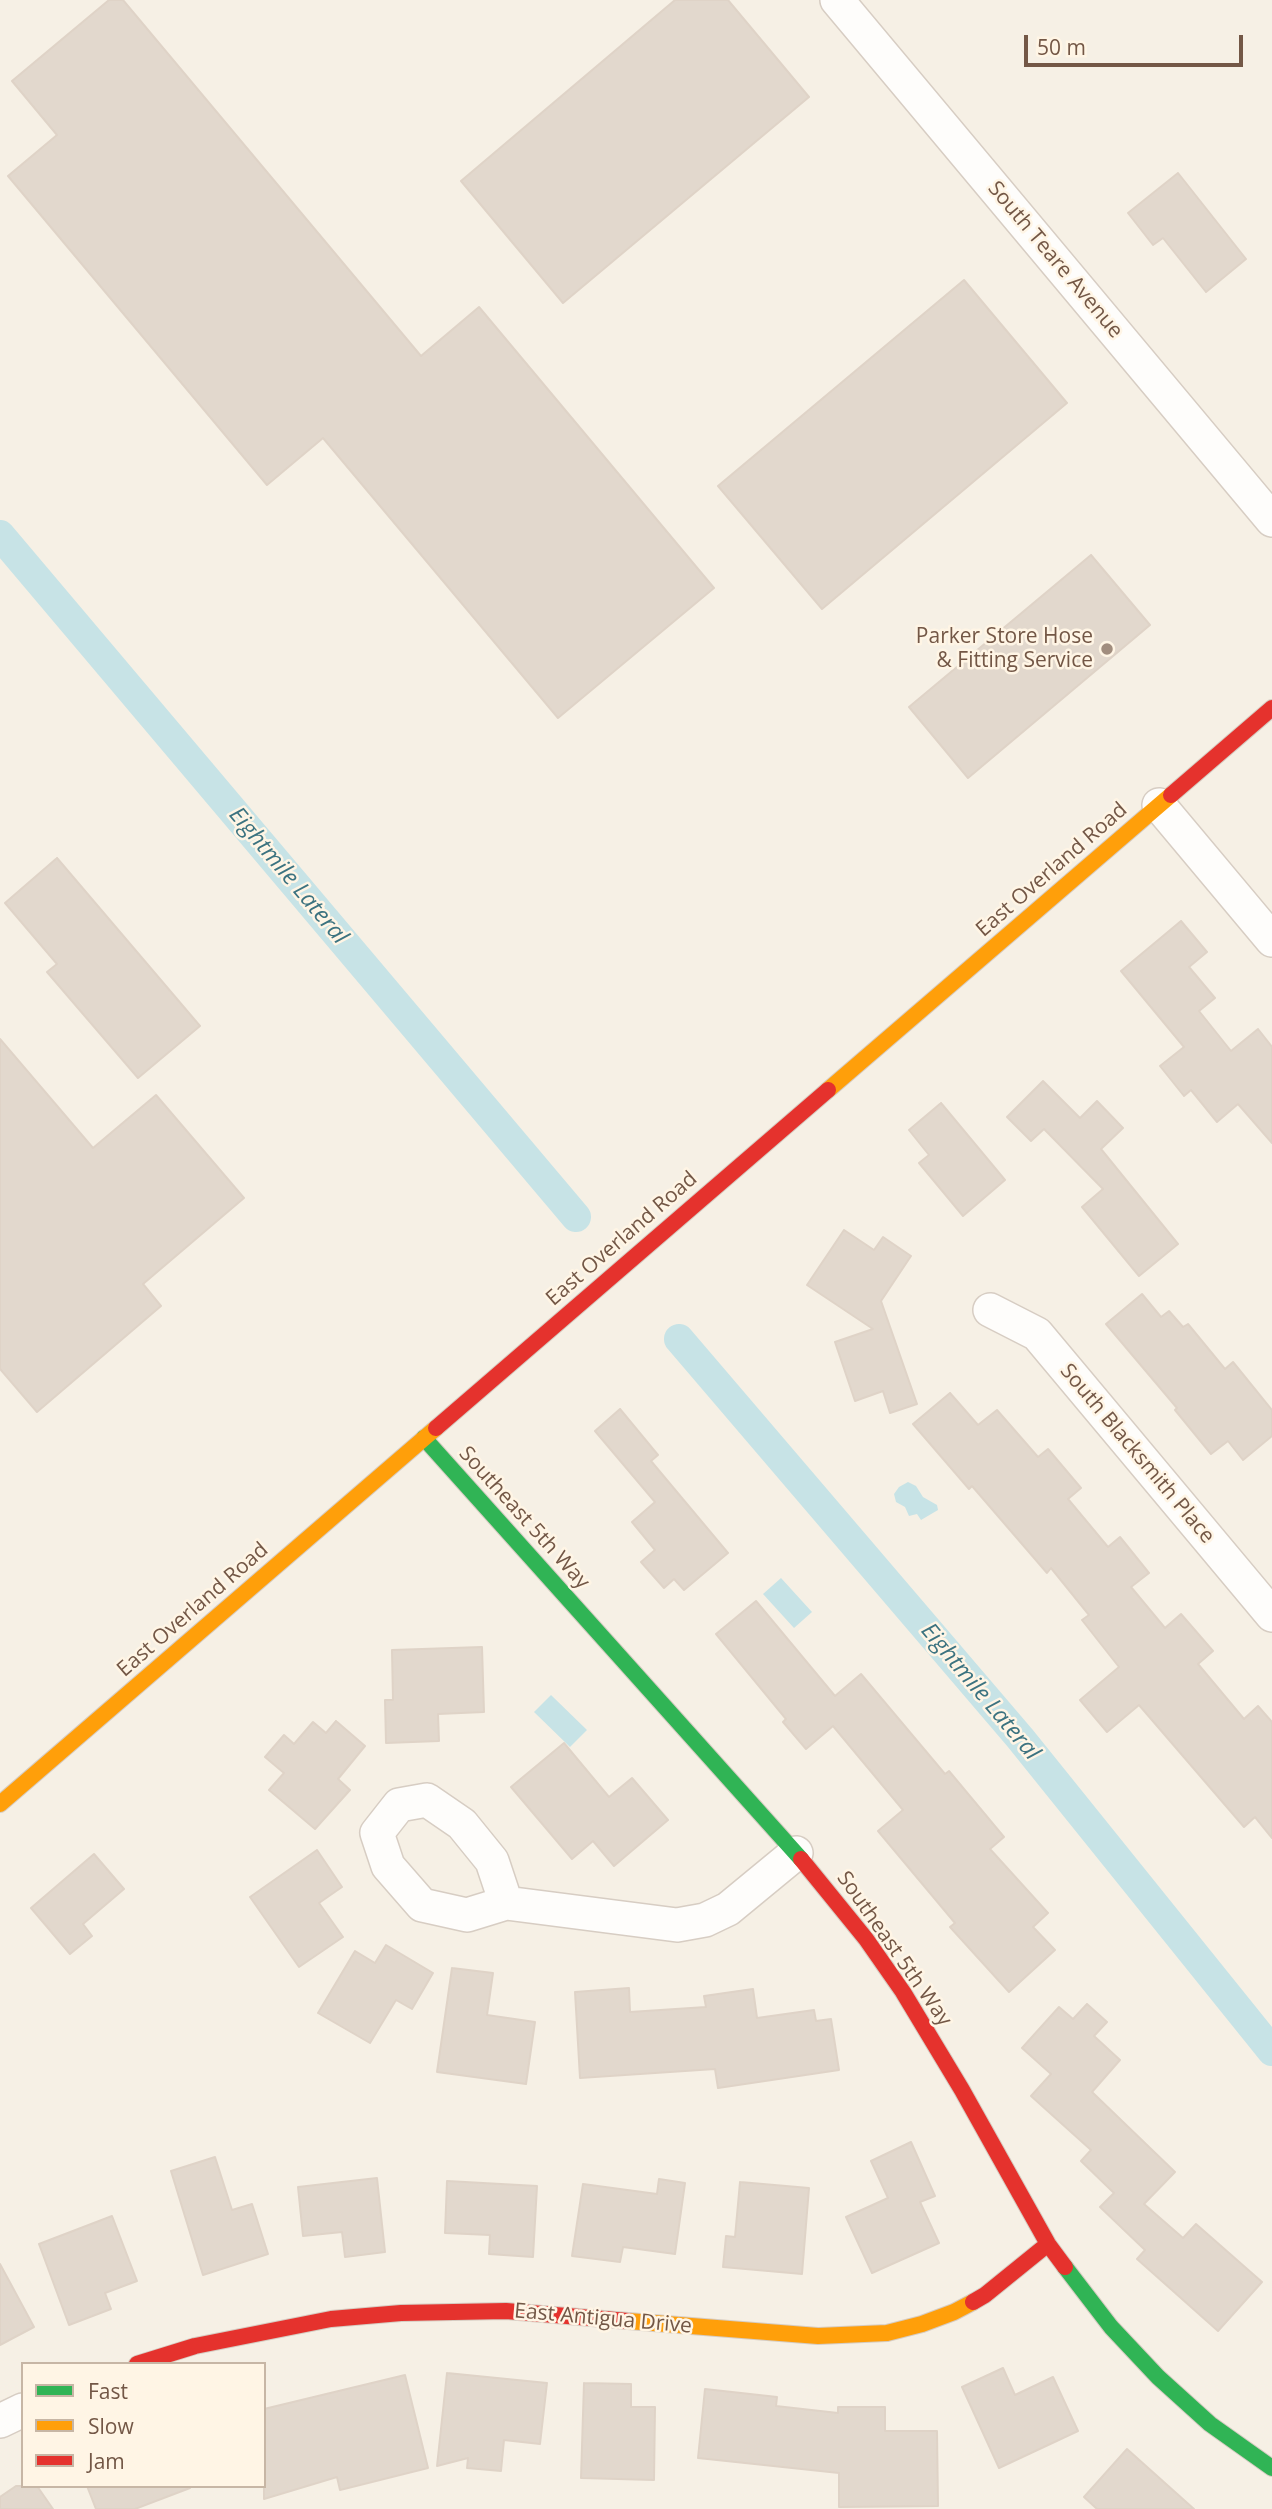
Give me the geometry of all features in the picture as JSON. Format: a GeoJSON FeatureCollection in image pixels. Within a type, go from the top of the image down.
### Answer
{"type":"FeatureCollection","features":[{"type":"Feature","properties":{"kind":"street","name":"South Teare Avenue"},"geometry":{"type":"LineString","coordinates":[[838,0],[1272,520]]}},
{"type":"Feature","properties":{"kind":"street","name":"East Overland Road"},"geometry":{"type":"LineString","coordinates":[[0,1804],[1272,708]]}},
{"type":"Feature","properties":{"kind":"street"},"geometry":{"type":"LineString","coordinates":[[1159,805],[1272,940]]}},
{"type":"Feature","properties":{"kind":"street","name":"South Blacksmith Place"},"geometry":{"type":"LineString","coordinates":[[990,1310],[1037,1334],[1272,1615]]}},
{"type":"Feature","properties":{"kind":"street","name":"Southeast 5th Way"},"geometry":{"type":"LineString","coordinates":[[424,1438],[796,1853],[866,1940],[903,1992],[962,2090],[1048,2245],[1111,2327],[1158,2378],[1210,2424],[1272,2468]]}},
{"type":"Feature","properties":{"kind":"street"},"geometry":{"type":"LineString","coordinates":[[506,1903],[677,1925],[705,1920],[728,1909],[796,1853]]}},
{"type":"Feature","properties":{"kind":"street","name":"East Antigua Drive"},"geometry":{"type":"LineString","coordinates":[[143,2362],[195,2346],[262,2331],[331,2319],[401,2313],[506,2311],[818,2336],[887,2333],[954,2312],[985,2295],[1048,2245]]}},
{"type":"Feature","properties":{"kind":"street"},"geometry":{"type":"LineString","coordinates":[[0,2421],[21,2411]]}},
{"type":"Feature","properties":{"kind":"water"},"geometry":{"type":"Polygon","coordinates":[[[908,1482],[916,1486],[923,1497],[937,1505],[938,1510],[921,1520],[917,1514],[909,1516],[905,1507],[896,1502],[894,1494],[908,1482]]]}},
{"type":"Feature","properties":{"kind":"water"},"geometry":{"type":"Polygon","coordinates":[[[781,1578],[812,1612],[794,1628],[763,1594],[781,1578]]]}},
{"type":"Feature","properties":{"kind":"water"},"geometry":{"type":"Polygon","coordinates":[[[551,1695],[587,1730],[570,1747],[534,1712],[551,1695]]]}},
{"type":"Feature","properties":{"kind":"building"},"geometry":{"type":"Polygon","coordinates":[[[109,0],[123,0],[421,356],[479,307],[714,588],[558,718],[323,438],[267,485],[8,176],[57,135],[12,81],[109,0]]]}},
{"type":"Feature","properties":{"kind":"building"},"geometry":{"type":"Polygon","coordinates":[[[675,0],[728,0],[809,97],[563,303],[461,181],[675,0]]]}},
{"type":"Feature","properties":{"kind":"building"},"geometry":{"type":"Polygon","coordinates":[[[1178,173],[1246,259],[1206,292],[1163,238],[1153,245],[1128,213],[1178,173]]]}},
{"type":"Feature","properties":{"kind":"building"},"geometry":{"type":"Polygon","coordinates":[[[964,280],[1067,403],[822,609],[718,486],[964,280]]]}},
{"type":"Feature","properties":{"kind":"building"},"geometry":{"type":"Polygon","coordinates":[[[1091,555],[1150,625],[968,778],[909,707],[1091,555]]]}},
{"type":"Feature","properties":{"kind":"building"},"geometry":{"type":"Polygon","coordinates":[[[57,858],[200,1026],[138,1078],[47,972],[57,964],[5,903],[57,858]]]}},
{"type":"Feature","properties":{"kind":"building"},"geometry":{"type":"Polygon","coordinates":[[[1181,921],[1207,952],[1189,967],[1215,998],[1199,1011],[1231,1051],[1258,1029],[1272,1047],[1272,1143],[1238,1104],[1217,1122],[1191,1090],[1184,1096],[1160,1066],[1184,1047],[1121,971],[1181,921]]]}},
{"type":"Feature","properties":{"kind":"building"},"geometry":{"type":"Polygon","coordinates":[[[0,1039],[93,1148],[156,1095],[244,1198],[143,1284],[161,1306],[37,1412],[0,1369],[0,1039]]]}},
{"type":"Feature","properties":{"kind":"building"},"geometry":{"type":"Polygon","coordinates":[[[1043,1081],[1080,1118],[1097,1101],[1123,1128],[1101,1149],[1178,1244],[1139,1276],[1082,1207],[1103,1189],[1044,1129],[1031,1141],[1007,1117],[1043,1081]]]}},
{"type":"Feature","properties":{"kind":"building"},"geometry":{"type":"Polygon","coordinates":[[[941,1103],[1005,1180],[963,1216],[919,1163],[929,1155],[909,1130],[941,1103]]]}},
{"type":"Feature","properties":{"kind":"building"},"geometry":{"type":"Polygon","coordinates":[[[844,1230],[874,1250],[883,1237],[911,1256],[881,1301],[917,1404],[890,1413],[883,1391],[855,1401],[835,1342],[873,1329],[807,1285],[844,1230]]]}},
{"type":"Feature","properties":{"kind":"building"},"geometry":{"type":"Polygon","coordinates":[[[1142,1294],[1161,1317],[1169,1311],[1183,1327],[1188,1324],[1225,1369],[1233,1362],[1272,1410],[1272,1436],[1243,1460],[1228,1441],[1211,1454],[1175,1410],[1177,1408],[1106,1324],[1142,1294]]]}},
{"type":"Feature","properties":{"kind":"building"},"geometry":{"type":"Polygon","coordinates":[[[950,1393],[978,1425],[997,1410],[1038,1457],[1048,1449],[1081,1488],[1068,1499],[1108,1547],[1120,1537],[1149,1573],[1131,1587],[1165,1628],[1181,1614],[1213,1651],[1198,1664],[1244,1719],[1258,1706],[1272,1722],[1272,1838],[1255,1817],[1244,1827],[1139,1705],[1107,1732],[1080,1700],[1119,1667],[1082,1620],[1089,1615],[1051,1568],[1047,1573],[972,1486],[969,1489],[913,1424],[950,1393]]]}},
{"type":"Feature","properties":{"kind":"building"},"geometry":{"type":"Polygon","coordinates":[[[620,1409],[658,1455],[651,1461],[728,1553],[684,1590],[674,1579],[664,1588],[641,1562],[655,1550],[632,1522],[655,1502],[595,1431],[620,1409]]]}},
{"type":"Feature","properties":{"kind":"building"},"geometry":{"type":"Polygon","coordinates":[[[756,1601],[835,1696],[861,1674],[945,1774],[949,1771],[1004,1837],[990,1849],[1048,1913],[1033,1927],[1055,1950],[1009,1992],[950,1927],[955,1923],[878,1831],[903,1810],[833,1726],[806,1749],[783,1722],[786,1719],[716,1634],[756,1601]]]}},
{"type":"Feature","properties":{"kind":"building"},"geometry":{"type":"Polygon","coordinates":[[[482,1647],[484,1712],[438,1714],[439,1741],[386,1743],[385,1700],[393,1700],[392,1650],[482,1647]]]}},
{"type":"Feature","properties":{"kind":"building"},"geometry":{"type":"Polygon","coordinates":[[[336,1721],[365,1746],[338,1779],[350,1790],[315,1829],[269,1790],[284,1773],[265,1757],[284,1735],[294,1744],[313,1722],[326,1733],[336,1721]]]}},
{"type":"Feature","properties":{"kind":"building"},"geometry":{"type":"Polygon","coordinates":[[[564,1743],[609,1797],[632,1778],[668,1820],[614,1866],[593,1841],[572,1859],[511,1787],[564,1743]]]}},
{"type":"Feature","properties":{"kind":"building"},"geometry":{"type":"Polygon","coordinates":[[[317,1850],[342,1887],[319,1903],[343,1937],[299,1967],[250,1897],[317,1850]]]}},
{"type":"Feature","properties":{"kind":"building"},"geometry":{"type":"Polygon","coordinates":[[[94,1854],[124,1889],[83,1924],[92,1936],[70,1954],[31,1908],[94,1854]]]}},
{"type":"Feature","properties":{"kind":"building"},"geometry":{"type":"Polygon","coordinates":[[[386,1945],[433,1973],[412,2009],[396,2000],[370,2043],[318,2013],[355,1951],[375,1963],[386,1945]]]}},
{"type":"Feature","properties":{"kind":"building"},"geometry":{"type":"Polygon","coordinates":[[[452,1968],[493,1973],[487,2015],[535,2022],[526,2084],[437,2072],[452,1968]]]}},
{"type":"Feature","properties":{"kind":"building"},"geometry":{"type":"Polygon","coordinates":[[[629,1988],[630,2012],[706,2007],[704,1996],[753,1989],[757,2018],[814,2010],[816,2021],[831,2019],[839,2070],[718,2088],[715,2069],[580,2078],[575,1992],[629,1988]]]}},
{"type":"Feature","properties":{"kind":"building"},"geometry":{"type":"Polygon","coordinates":[[[1087,2004],[1107,2022],[1094,2036],[1120,2060],[1092,2092],[1175,2172],[1144,2204],[1183,2238],[1196,2224],[1262,2282],[1218,2331],[1137,2259],[1145,2250],[1100,2207],[1114,2193],[1081,2161],[1091,2150],[1031,2096],[1051,2074],[1022,2048],[1059,2007],[1073,2019],[1087,2004]]]}},
{"type":"Feature","properties":{"kind":"building"},"geometry":{"type":"Polygon","coordinates":[[[911,2142],[935,2196],[920,2202],[939,2243],[872,2273],[846,2217],[888,2198],[871,2161],[911,2142]]]}},
{"type":"Feature","properties":{"kind":"building"},"geometry":{"type":"Polygon","coordinates":[[[215,2157],[232,2210],[252,2204],[268,2254],[203,2275],[171,2171],[215,2157]]]}},
{"type":"Feature","properties":{"kind":"building"},"geometry":{"type":"Polygon","coordinates":[[[377,2178],[385,2252],[345,2257],[342,2232],[303,2236],[298,2187],[377,2178]]]}},
{"type":"Feature","properties":{"kind":"building"},"geometry":{"type":"Polygon","coordinates":[[[659,2179],[685,2183],[675,2254],[623,2247],[620,2262],[572,2256],[583,2184],[657,2194],[659,2179]]]}},
{"type":"Feature","properties":{"kind":"building"},"geometry":{"type":"Polygon","coordinates":[[[447,2181],[537,2186],[533,2257],[489,2254],[490,2235],[445,2233],[447,2181]]]}},
{"type":"Feature","properties":{"kind":"building"},"geometry":{"type":"Polygon","coordinates":[[[740,2182],[809,2188],[802,2274],[723,2267],[726,2236],[735,2237],[740,2182]]]}},
{"type":"Feature","properties":{"kind":"building"},"geometry":{"type":"Polygon","coordinates":[[[112,2216],[137,2281],[105,2293],[111,2309],[69,2325],[39,2244],[112,2216]]]}},
{"type":"Feature","properties":{"kind":"building"},"geometry":{"type":"Polygon","coordinates":[[[0,2264],[34,2327],[0,2345],[0,2264]]]}},
{"type":"Feature","properties":{"kind":"building"},"geometry":{"type":"Polygon","coordinates":[[[1003,2368],[1015,2395],[1053,2377],[1078,2431],[999,2468],[962,2387],[1003,2368]]]}},
{"type":"Feature","properties":{"kind":"building"},"geometry":{"type":"Polygon","coordinates":[[[447,2373],[547,2383],[540,2444],[504,2440],[501,2471],[467,2468],[468,2458],[437,2466],[447,2373]]]}},
{"type":"Feature","properties":{"kind":"building"},"geometry":{"type":"Polygon","coordinates":[[[405,2375],[428,2468],[340,2490],[337,2477],[264,2499],[266,2409],[405,2375]]]}},
{"type":"Feature","properties":{"kind":"building"},"geometry":{"type":"Polygon","coordinates":[[[584,2383],[631,2384],[631,2407],[655,2407],[654,2480],[581,2478],[584,2383]]]}},
{"type":"Feature","properties":{"kind":"building"},"geometry":{"type":"Polygon","coordinates":[[[705,2389],[777,2397],[776,2406],[838,2413],[838,2407],[885,2407],[885,2431],[937,2431],[938,2506],[839,2507],[839,2473],[698,2458],[705,2389]]]}},
{"type":"Feature","properties":{"kind":"building"},"geometry":{"type":"Polygon","coordinates":[[[1127,2449],[1194,2509],[1097,2509],[1084,2497],[1127,2449]]]}},
{"type":"Feature","properties":{"kind":"building"},"geometry":{"type":"Polygon","coordinates":[[[16,2486],[38,2488],[53,2509],[0,2509],[0,2497],[16,2486]]]}},
{"type":"Feature","properties":{"kind":"building"},"geometry":{"type":"Polygon","coordinates":[[[88,2488],[190,2488],[135,2509],[96,2509],[88,2488]]]}},
{"type":"Feature","properties":{"kind":"waterway","name":"Eightmile Lateral"},"geometry":{"type":"LineString","coordinates":[[0,535],[576,1217]]}},
{"type":"Feature","properties":{"kind":"waterway","name":"Eightmile Lateral"},"geometry":{"type":"LineString","coordinates":[[679,1339],[1020,1738],[1272,2051]]}},
{"type":"Feature","properties":{"kind":"traffic: fast"},"geometry":{"type":"LineString","coordinates":[[424,1438],[801,1859]]}},
{"type":"Feature","properties":{"kind":"traffic: fast"},"geometry":{"type":"LineString","coordinates":[[1065,2267],[1111,2327],[1158,2377],[1210,2424],[1272,2468]]}},
{"type":"Feature","properties":{"kind":"traffic: slow"},"geometry":{"type":"LineString","coordinates":[[828,1090],[1171,795]]}},
{"type":"Feature","properties":{"kind":"traffic: slow"},"geometry":{"type":"LineString","coordinates":[[0,1804],[436,1428]]}},
{"type":"Feature","properties":{"kind":"traffic: slow"},"geometry":{"type":"LineString","coordinates":[[628,2321],[818,2336],[887,2333],[922,2324],[973,2302]]}},
{"type":"Feature","properties":{"kind":"traffic: jam"},"geometry":{"type":"LineString","coordinates":[[1171,795],[1272,708]]}},
{"type":"Feature","properties":{"kind":"traffic: jam"},"geometry":{"type":"LineString","coordinates":[[436,1428],[828,1090]]}},
{"type":"Feature","properties":{"kind":"traffic: jam"},"geometry":{"type":"LineString","coordinates":[[801,1859],[866,1939],[903,1992],[962,2090],[1048,2244],[1065,2267]]}},
{"type":"Feature","properties":{"kind":"traffic: jam"},"geometry":{"type":"LineString","coordinates":[[973,2302],[1048,2244]]}},
{"type":"Feature","properties":{"kind":"traffic: jam"},"geometry":{"type":"LineString","coordinates":[[143,2362],[195,2346],[331,2319],[401,2313],[506,2311],[628,2321]]}},
{"type":"Feature","properties":{"kind":"place","name":"Parker Store Hose & Fitting Service"},"geometry":{"type":"Point","coordinates":[1107,649]}}]}
